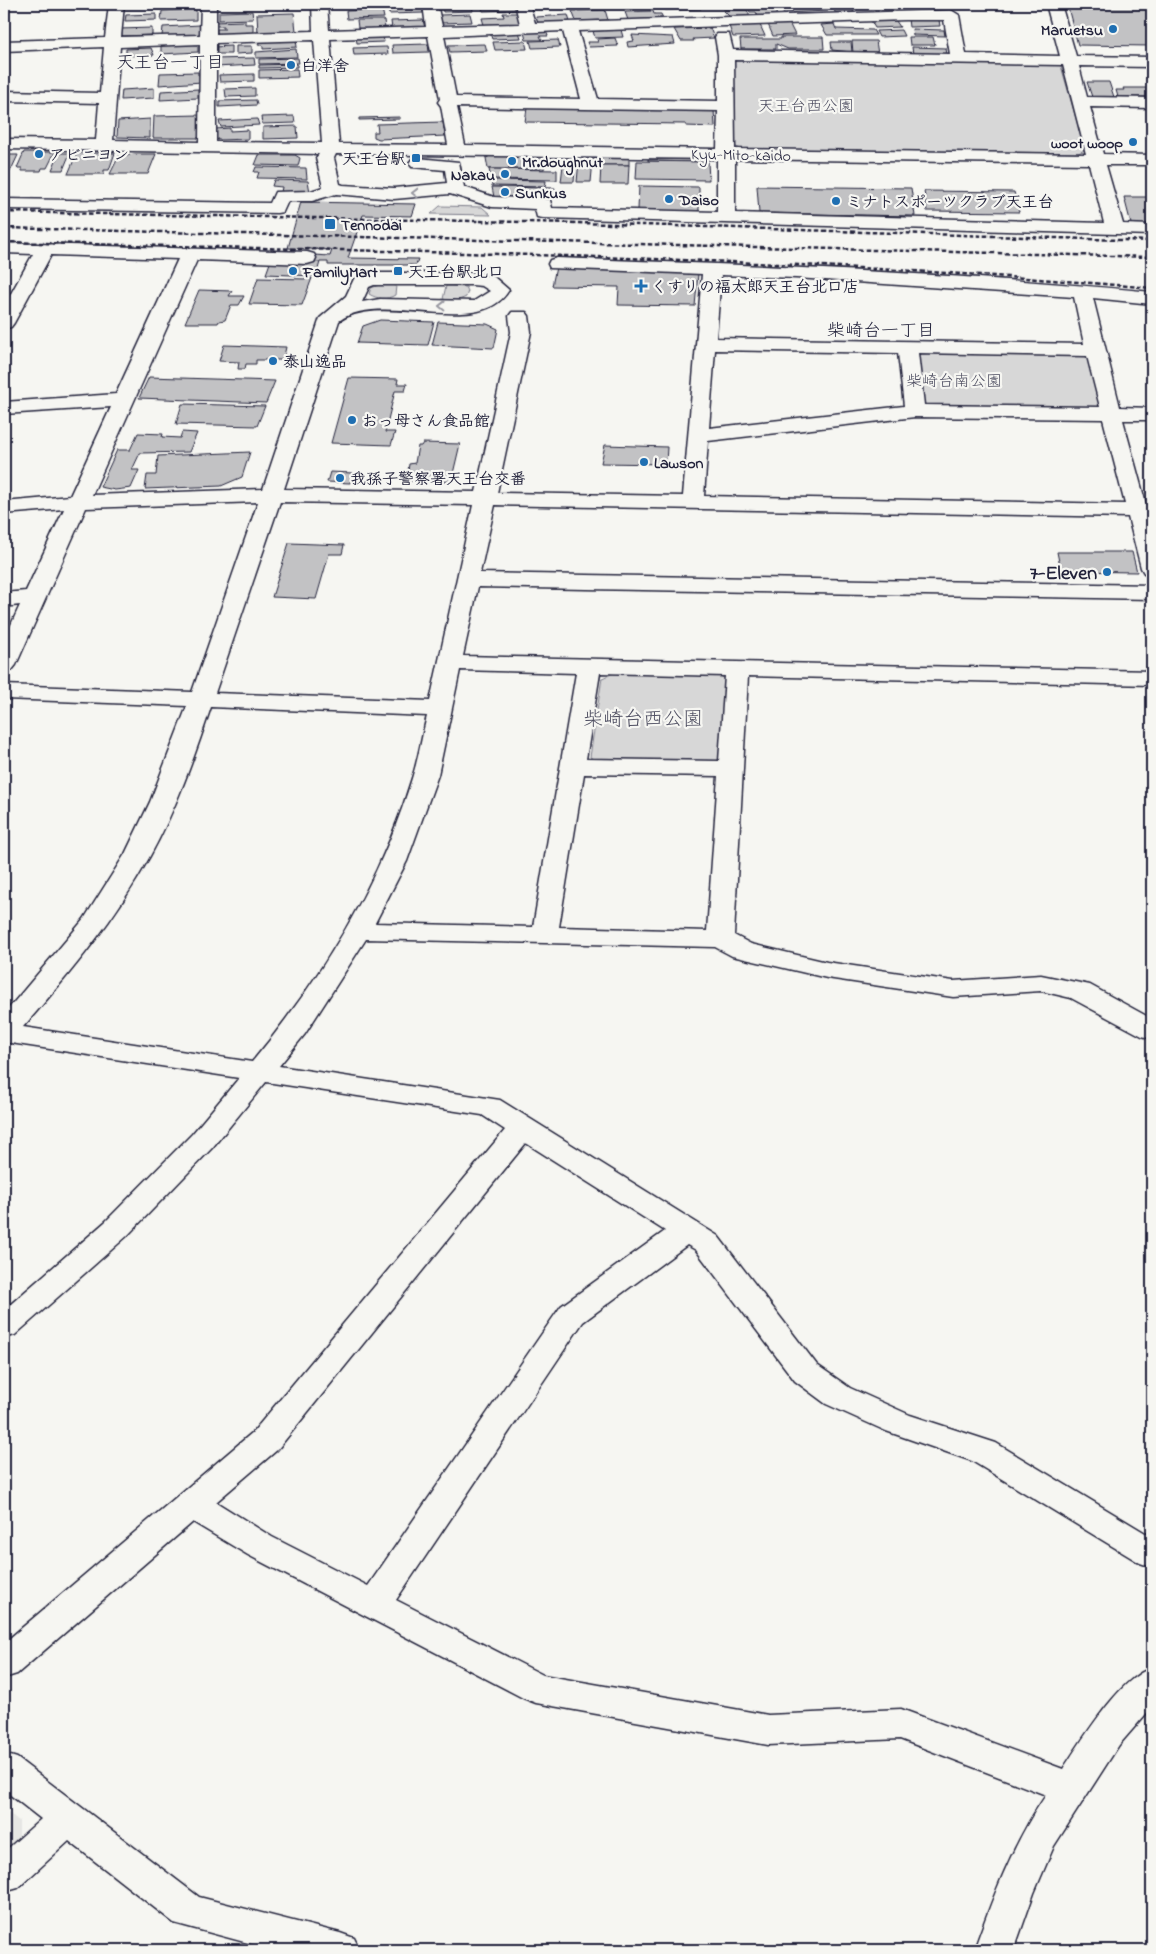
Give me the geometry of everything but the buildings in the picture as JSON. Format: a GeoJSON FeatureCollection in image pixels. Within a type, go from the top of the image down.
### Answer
{"type":"FeatureCollection","features":[{"type":"Feature","properties":{"kind":"street"},"geometry":{"type":"LineString","coordinates":[[104,146],[116,4]]}},
{"type":"Feature","properties":{"kind":"street"},"geometry":{"type":"LineString","coordinates":[[207,147],[208,4]]}},
{"type":"Feature","properties":{"kind":"street"},"geometry":{"type":"LineString","coordinates":[[319,4],[331,148],[325,158],[329,177],[335,189]]}},
{"type":"Feature","properties":{"kind":"street"},"geometry":{"type":"LineString","coordinates":[[430,4],[446,102],[457,149]]}},
{"type":"Feature","properties":{"kind":"street"},"geometry":{"type":"LineString","coordinates":[[522,4],[529,28]]}},
{"type":"Feature","properties":{"kind":"street"},"geometry":{"type":"LineString","coordinates":[[711,4],[725,42],[726,55],[726,217]]}},
{"type":"Feature","properties":{"kind":"street"},"geometry":{"type":"LineString","coordinates":[[1054,4],[1115,229]]}},
{"type":"Feature","properties":{"kind":"street"},"geometry":{"type":"LineString","coordinates":[[4,46],[717,21],[950,9],[959,59]]}},
{"type":"Feature","properties":{"kind":"street"},"geometry":{"type":"LineString","coordinates":[[569,26],[591,104]]}},
{"type":"Feature","properties":{"kind":"street"},"geometry":{"type":"LineString","coordinates":[[726,55],[1152,62]]}},
{"type":"Feature","properties":{"kind":"street"},"geometry":{"type":"LineString","coordinates":[[4,96],[108,98]]}},
{"type":"Feature","properties":{"kind":"street"},"geometry":{"type":"LineString","coordinates":[[446,102],[725,106]]}},
{"type":"Feature","properties":{"kind":"street"},"geometry":{"type":"LineString","coordinates":[[1080,102],[1152,103]]}},
{"type":"Feature","properties":{"kind":"street","name":"Kyu-Mito-kaido"},"geometry":{"type":"LineString","coordinates":[[4,144],[1152,160]]}},
{"type":"Feature","properties":{"kind":"street"},"geometry":{"type":"LineString","coordinates":[[331,148],[359,162],[442,164],[453,166],[456,178],[456,186],[453,189]]}},
{"type":"Feature","properties":{"kind":"street"},"geometry":{"type":"LineString","coordinates":[[4,204],[277,208],[281,196],[312,196],[335,189],[345,192],[423,194],[453,189],[492,202],[544,204],[543,213],[1152,230]]}},
{"type":"Feature","properties":{"kind":"street"},"geometry":{"type":"LineString","coordinates":[[4,248],[307,258]]}},
{"type":"Feature","properties":{"kind":"street"},"geometry":{"type":"LineString","coordinates":[[4,323],[44,249]]}},
{"type":"Feature","properties":{"kind":"street"},"geometry":{"type":"LineString","coordinates":[[4,665],[122,400],[190,254]]}},
{"type":"Feature","properties":{"kind":"street"},"geometry":{"type":"LineString","coordinates":[[557,264],[796,272],[1152,298]]}},
{"type":"Feature","properties":{"kind":"street"},"geometry":{"type":"LineString","coordinates":[[693,503],[712,270]]}},
{"type":"Feature","properties":{"kind":"street"},"geometry":{"type":"LineString","coordinates":[[4,1032],[48,983],[103,910],[137,855],[164,802],[272,496],[330,318],[348,304],[361,283],[380,278],[479,280],[494,284],[519,316],[521,332],[440,709],[422,784],[394,862],[358,931],[295,1028],[202,1141],[116,1229],[4,1327]]}},
{"type":"Feature","properties":{"kind":"street"},"geometry":{"type":"LineString","coordinates":[[476,307],[496,298],[500,290]]}},
{"type":"Feature","properties":{"kind":"street"},"geometry":{"type":"LineString","coordinates":[[1082,292],[1112,414],[1145,510],[1152,568]]}},
{"type":"Feature","properties":{"kind":"street"},"geometry":{"type":"LineString","coordinates":[[348,304],[359,301],[380,305],[476,307],[519,316]]}},
{"type":"Feature","properties":{"kind":"street"},"geometry":{"type":"LineString","coordinates":[[705,344],[1095,350]]}},
{"type":"Feature","properties":{"kind":"street"},"geometry":{"type":"LineString","coordinates":[[907,347],[916,411]]}},
{"type":"Feature","properties":{"kind":"street"},"geometry":{"type":"LineString","coordinates":[[4,408],[122,400]]}},
{"type":"Feature","properties":{"kind":"street"},"geometry":{"type":"LineString","coordinates":[[698,436],[916,411],[1152,414]]}},
{"type":"Feature","properties":{"kind":"street"},"geometry":{"type":"LineString","coordinates":[[4,508],[76,502],[272,496],[1145,510]]}},
{"type":"Feature","properties":{"kind":"street"},"geometry":{"type":"LineString","coordinates":[[467,580],[1152,592]]}},
{"type":"Feature","properties":{"kind":"street"},"geometry":{"type":"LineString","coordinates":[[4,600],[34,597]]}},
{"type":"Feature","properties":{"kind":"street"},"geometry":{"type":"LineString","coordinates":[[450,663],[1152,678]]}},
{"type":"Feature","properties":{"kind":"street"},"geometry":{"type":"LineString","coordinates":[[545,933],[589,666]]}},
{"type":"Feature","properties":{"kind":"street"},"geometry":{"type":"LineString","coordinates":[[720,939],[729,769],[737,669]]}},
{"type":"Feature","properties":{"kind":"street"},"geometry":{"type":"LineString","coordinates":[[4,692],[440,709]]}},
{"type":"Feature","properties":{"kind":"street"},"geometry":{"type":"LineString","coordinates":[[574,766],[729,769]]}},
{"type":"Feature","properties":{"kind":"street"},"geometry":{"type":"LineString","coordinates":[[358,931],[545,933],[720,939],[742,950],[827,970],[953,988],[1041,983],[1080,991],[1152,1030]]}},
{"type":"Feature","properties":{"kind":"street"},"geometry":{"type":"LineString","coordinates":[[4,1032],[490,1107],[707,1243],[806,1373],[838,1396],[898,1423],[984,1452],[1152,1554]]}},
{"type":"Feature","properties":{"kind":"street"},"geometry":{"type":"LineString","coordinates":[[4,1664],[266,1441],[523,1128]]}},
{"type":"Feature","properties":{"kind":"street"},"geometry":{"type":"LineString","coordinates":[[374,1605],[572,1314],[687,1230]]}},
{"type":"Feature","properties":{"kind":"street"},"geometry":{"type":"LineString","coordinates":[[191,1504],[260,1546],[536,1688],[768,1730],[901,1724],[1070,1788]]}},
{"type":"Feature","properties":{"kind":"street"},"geometry":{"type":"LineString","coordinates":[[994,1950],[1014,1893],[1038,1838],[1106,1734],[1152,1682]]}},
{"type":"Feature","properties":{"kind":"street"},"geometry":{"type":"LineString","coordinates":[[4,1770],[188,1911],[340,1950]]}},
{"type":"Feature","properties":{"kind":"street"},"geometry":{"type":"LineString","coordinates":[[4,1876],[69,1818]]}},
{"type":"Feature","properties":{"kind":"shaded area"},"geometry":{"type":"Polygon","coordinates":[[[4,1809],[19,1821],[19,1837],[4,1851],[4,1809]]]}},
{"type":"Feature","properties":{"kind":"green space","name":"天王台西公園"},"geometry":{"type":"Polygon","coordinates":[[[740,58],[1055,63],[1061,66],[1085,150],[1078,153],[741,149],[734,146],[734,60],[740,58]]]}},
{"type":"Feature","properties":{"kind":"green space"},"geometry":{"type":"Polygon","coordinates":[[[440,206],[482,207],[491,215],[431,214],[440,206]]]}},
{"type":"Feature","properties":{"kind":"green space"},"geometry":{"type":"Polygon","coordinates":[[[382,284],[396,286],[395,295],[389,298],[382,298],[369,294],[371,288],[382,284]]]}},
{"type":"Feature","properties":{"kind":"green space"},"geometry":{"type":"Polygon","coordinates":[[[446,286],[466,287],[468,291],[466,297],[455,300],[443,299],[446,286]]]}},
{"type":"Feature","properties":{"kind":"green space","name":"柴崎台南公園"},"geometry":{"type":"Polygon","coordinates":[[[926,352],[1083,355],[1090,358],[1102,406],[1094,409],[932,407],[924,404],[917,355],[926,352]]]}},
{"type":"Feature","properties":{"kind":"green space","name":"柴崎台西公園"},"geometry":{"type":"Polygon","coordinates":[[[614,673],[719,675],[726,680],[721,759],[710,765],[599,762],[590,757],[602,678],[614,673]]]}},
{"type":"Feature","properties":{"kind":"railway"},"geometry":{"type":"LineString","coordinates":[[4,212],[578,223],[1152,241]]}},
{"type":"Feature","properties":{"kind":"railway"},"geometry":{"type":"LineString","coordinates":[[4,228],[1152,257]]}},
{"type":"Feature","properties":{"kind":"railway"},"geometry":{"type":"LineString","coordinates":[[4,242],[578,256],[865,268],[1152,288]]}},
{"type":"Feature","properties":{"kind":"place","name":"Maruetsu"},"geometry":{"type":"Point","coordinates":[1113,29]}},
{"type":"Feature","properties":{"kind":"place","name":"白洋舍"},"geometry":{"type":"Point","coordinates":[291,65]}},
{"type":"Feature","properties":{"kind":"place","name":"woot woop"},"geometry":{"type":"Point","coordinates":[1133,142]}},
{"type":"Feature","properties":{"kind":"place","name":"アビニヨン"},"geometry":{"type":"Point","coordinates":[39,154]}},
{"type":"Feature","properties":{"kind":"place","name":"天王台駅"},"geometry":{"type":"Point","coordinates":[416,158]}},
{"type":"Feature","properties":{"kind":"place","name":"Mr.doughnut"},"geometry":{"type":"Point","coordinates":[512,161]}},
{"type":"Feature","properties":{"kind":"place","name":"Nakau"},"geometry":{"type":"Point","coordinates":[505,174]}},
{"type":"Feature","properties":{"kind":"place","name":"Sunkus"},"geometry":{"type":"Point","coordinates":[505,192]}},
{"type":"Feature","properties":{"kind":"place","name":"Daiso"},"geometry":{"type":"Point","coordinates":[669,199]}},
{"type":"Feature","properties":{"kind":"place","name":"ミナトスポーツクラブ天王台"},"geometry":{"type":"Point","coordinates":[836,201]}},
{"type":"Feature","properties":{"kind":"place","name":"Tennodai"},"geometry":{"type":"Point","coordinates":[330,224]}},
{"type":"Feature","properties":{"kind":"place","name":"FamilyMart"},"geometry":{"type":"Point","coordinates":[293,271]}},
{"type":"Feature","properties":{"kind":"place","name":"天王台駅北口"},"geometry":{"type":"Point","coordinates":[398,271]}},
{"type":"Feature","properties":{"kind":"place","name":"くすりの福太郎天王台北口店"},"geometry":{"type":"Point","coordinates":[641,286]}},
{"type":"Feature","properties":{"kind":"place","name":"泰山逸品"},"geometry":{"type":"Point","coordinates":[273,361]}},
{"type":"Feature","properties":{"kind":"place","name":"おっ母さん食品館"},"geometry":{"type":"Point","coordinates":[352,420]}},
{"type":"Feature","properties":{"kind":"place","name":"Lawson"},"geometry":{"type":"Point","coordinates":[644,462]}},
{"type":"Feature","properties":{"kind":"place","name":"我孫子警察署天王台交番"},"geometry":{"type":"Point","coordinates":[340,478]}},
{"type":"Feature","properties":{"kind":"place","name":"7-Eleven"},"geometry":{"type":"Point","coordinates":[1107,572]}},
{"type":"Feature","properties":{"kind":"district","name":"天王台一丁目"},"geometry":{"type":"Point","coordinates":[170,62]}},
{"type":"Feature","properties":{"kind":"district","name":"柴崎台一丁目"},"geometry":{"type":"Point","coordinates":[881,330]}}]}
